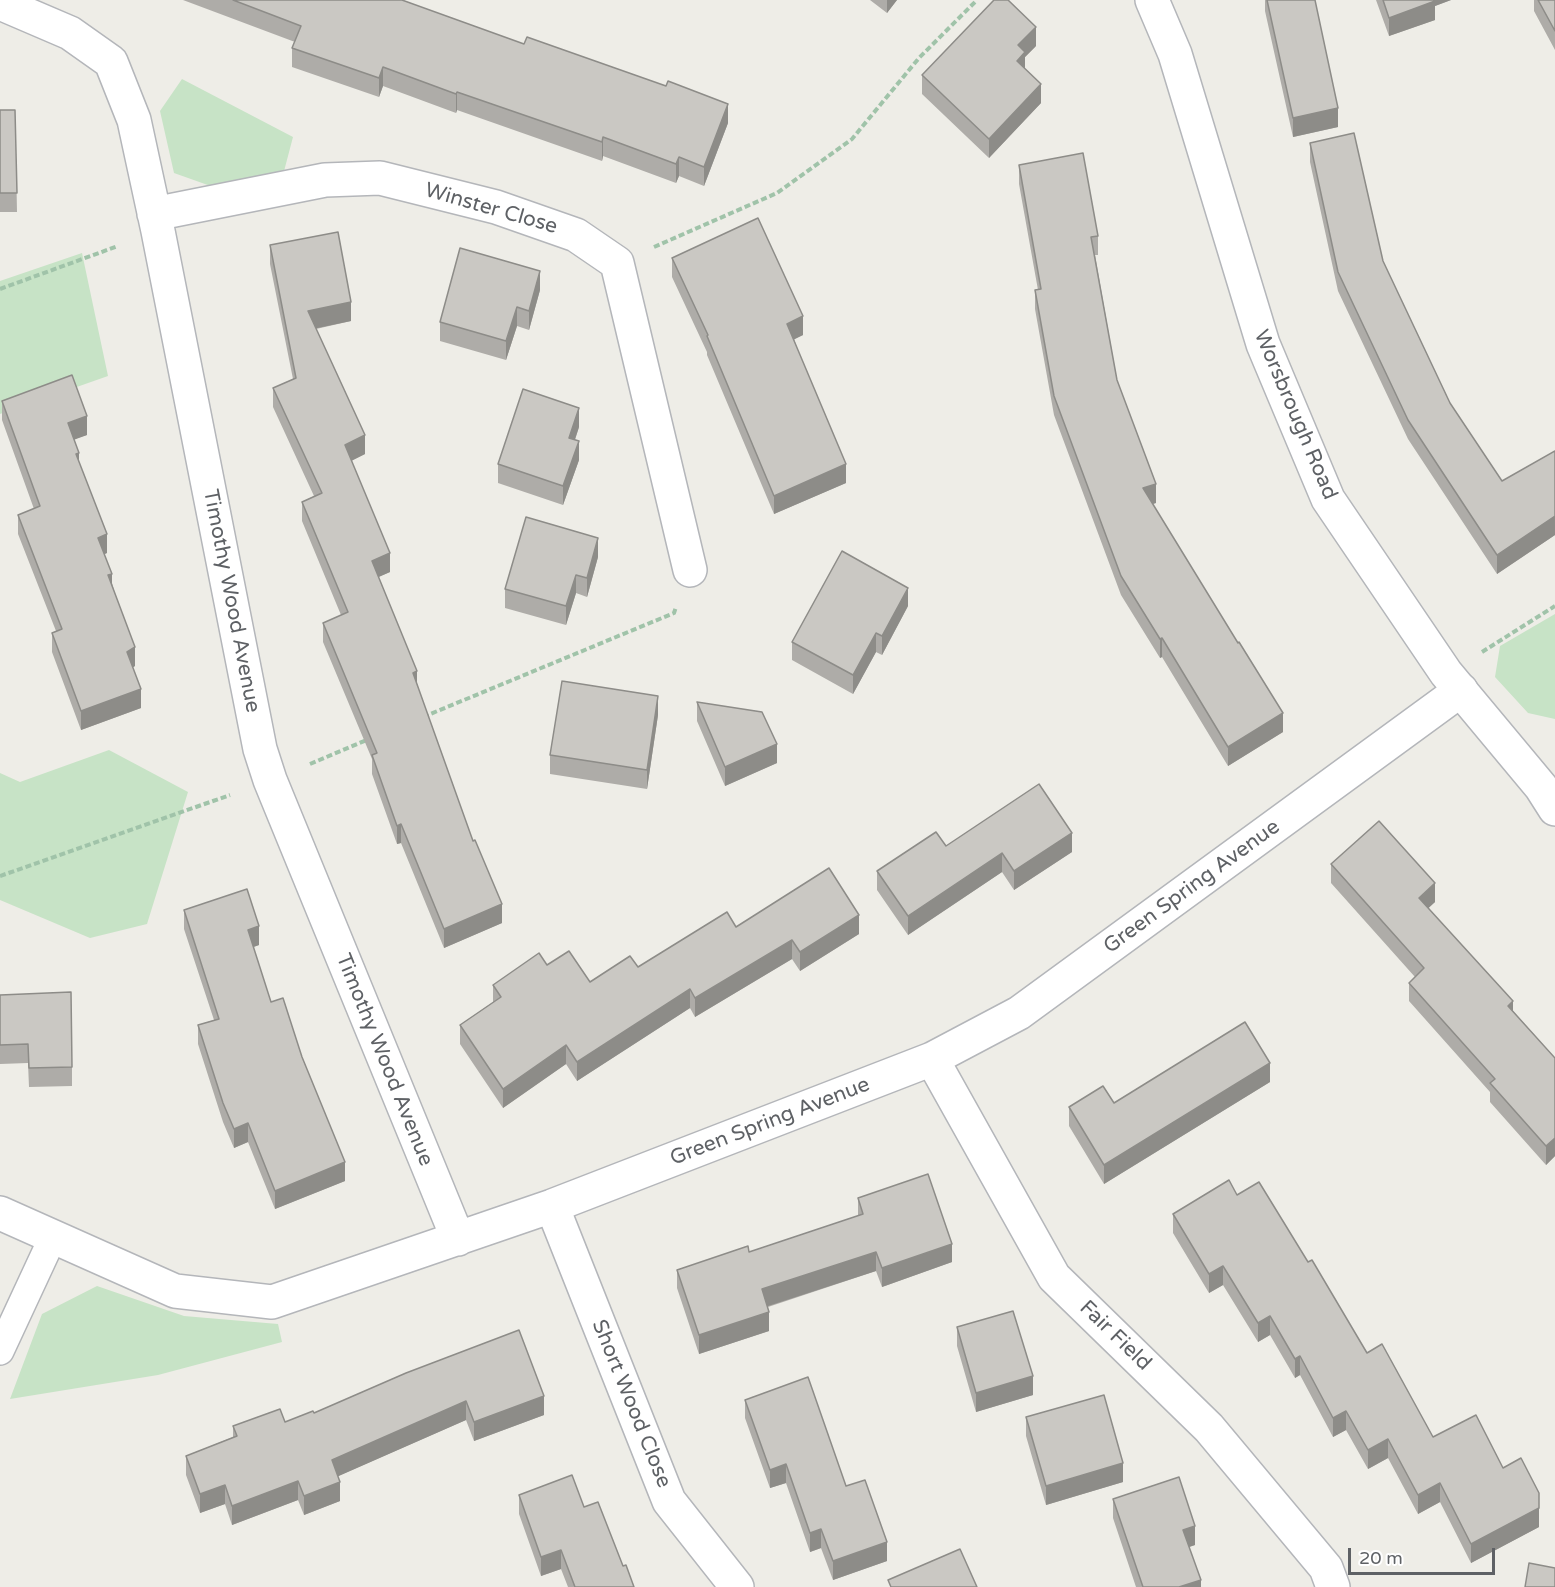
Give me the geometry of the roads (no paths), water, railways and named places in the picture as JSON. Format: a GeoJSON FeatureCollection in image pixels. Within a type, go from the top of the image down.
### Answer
{"type":"FeatureCollection","features":[{"type":"Feature","properties":{"kind":"street","name":"Worsbrough Road"},"geometry":{"type":"LineString","coordinates":[[1152,0],[1175,54],[1263,344],[1328,499],[1453,682],[1550,788]]}},
{"type":"Feature","properties":{"kind":"street","name":"Timothy Wood Avenue"},"geometry":{"type":"LineString","coordinates":[[0,3],[70,33],[111,62],[134,120],[260,749],[270,780],[458,1239]]}},
{"type":"Feature","properties":{"kind":"street","name":"Winster Close"},"geometry":{"type":"LineString","coordinates":[[156,222],[325,180],[380,178],[496,207],[576,235],[617,263],[690,570]]}},
{"type":"Feature","properties":{"kind":"street","name":"Green Spring Avenue"},"geometry":{"type":"LineString","coordinates":[[0,1213],[175,1291],[272,1302],[552,1206],[932,1059],[1019,1013],[1453,682]]}},
{"type":"Feature","properties":{"kind":"street","name":"Fair Field"},"geometry":{"type":"LineString","coordinates":[[932,1059],[1054,1277],[1209,1428],[1326,1568],[1334,1587]]}},
{"type":"Feature","properties":{"kind":"street","name":"Short Wood Close"},"geometry":{"type":"LineString","coordinates":[[552,1206],[669,1502],[737,1587]]}},
{"type":"Feature","properties":{"kind":"lane"},"geometry":{"type":"LineString","coordinates":[[0,1351],[53,1237]]}}]}
